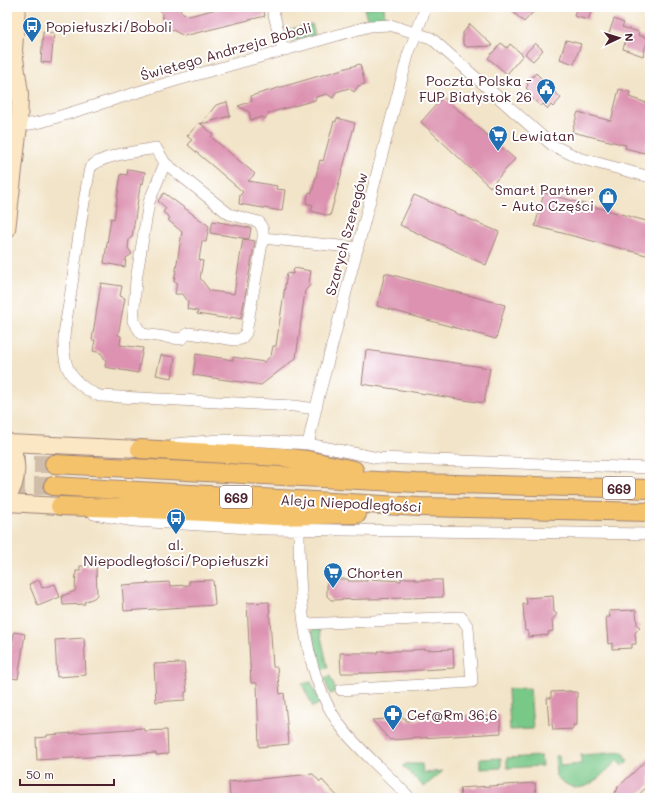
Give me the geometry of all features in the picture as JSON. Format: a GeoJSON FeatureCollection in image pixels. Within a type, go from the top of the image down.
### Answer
{"type":"FeatureCollection","features":[{"type":"Feature","properties":{"kind":"main road"},"geometry":{"type":"LineString","coordinates":[[140,449],[308,460],[416,483]]}},
{"type":"Feature","properties":{"kind":"main road","name":"Aleja Niepodległości"},"geometry":{"type":"LineString","coordinates":[[54,464],[416,483],[650,489]]}},
{"type":"Feature","properties":{"kind":"main road","name":"Aleja Niepodległości"},"geometry":{"type":"LineString","coordinates":[[53,486],[419,508],[650,512]]}},
{"type":"Feature","properties":{"kind":"main road"},"geometry":{"type":"LineString","coordinates":[[60,506],[277,516],[348,515],[419,508]]}},
{"type":"Feature","properties":{"kind":"street"},"geometry":{"type":"LineString","coordinates":[[7,230],[13,127],[20,93],[14,51],[17,7]]}},
{"type":"Feature","properties":{"kind":"street"},"geometry":{"type":"LineString","coordinates":[[272,7],[283,50]]}},
{"type":"Feature","properties":{"kind":"street"},"geometry":{"type":"LineString","coordinates":[[415,32],[426,7]]}},
{"type":"Feature","properties":{"kind":"street","name":"Świętego Andrzeja Boboli"},"geometry":{"type":"LineString","coordinates":[[13,127],[41,122],[174,81],[370,26],[390,25],[431,38],[552,145],[579,158],[650,177]]}},
{"type":"Feature","properties":{"kind":"street","name":"Szarych Szeregów"},"geometry":{"type":"LineString","coordinates":[[308,444],[415,32]]}},
{"type":"Feature","properties":{"kind":"street"},"geometry":{"type":"LineString","coordinates":[[7,74],[14,51]]}},
{"type":"Feature","properties":{"kind":"street"},"geometry":{"type":"LineString","coordinates":[[165,163],[149,202],[136,280],[133,321],[142,334],[181,339],[189,333],[234,340],[241,339],[246,333],[263,238],[263,230],[259,222],[229,214],[165,163],[156,148],[104,159],[93,164],[90,168],[64,340],[66,365],[88,391],[100,396],[294,406],[316,409]]}},
{"type":"Feature","properties":{"kind":"street"},"geometry":{"type":"LineString","coordinates":[[263,238],[358,248]]}},
{"type":"Feature","properties":{"kind":"street"},"geometry":{"type":"LineString","coordinates":[[7,498],[16,480],[17,467],[14,454],[8,442],[140,449],[219,440],[308,444],[378,458],[650,468]]}},
{"type":"Feature","properties":{"kind":"street"},"geometry":{"type":"LineString","coordinates":[[7,502],[60,506],[134,521],[299,530],[650,534]]}},
{"type":"Feature","properties":{"kind":"street"},"geometry":{"type":"LineString","coordinates":[[299,530],[300,573],[305,624],[312,665],[326,701],[345,732],[410,798]]}},
{"type":"Feature","properties":{"kind":"street"},"geometry":{"type":"LineString","coordinates":[[305,624],[461,617],[468,627],[472,682],[341,690]]}},
{"type":"Feature","properties":{"kind":"green space"},"geometry":{"type":"Polygon","coordinates":[[[384,7],[385,19],[368,21],[364,9],[384,7]]]}},
{"type":"Feature","properties":{"kind":"green space"},"geometry":{"type":"Polygon","coordinates":[[[312,24],[315,35],[291,41],[288,30],[312,24]]]}},
{"type":"Feature","properties":{"kind":"green space"},"geometry":{"type":"Polygon","coordinates":[[[315,627],[319,628],[328,668],[319,670],[312,631],[315,627]]]}},
{"type":"Feature","properties":{"kind":"green space"},"geometry":{"type":"Polygon","coordinates":[[[330,676],[336,691],[330,694],[324,678],[330,676]]]}},
{"type":"Feature","properties":{"kind":"green space"},"geometry":{"type":"Polygon","coordinates":[[[311,682],[320,703],[313,707],[302,684],[311,682]]]}},
{"type":"Feature","properties":{"kind":"green space"},"geometry":{"type":"Polygon","coordinates":[[[530,688],[533,729],[510,730],[508,689],[530,688]]]}},
{"type":"Feature","properties":{"kind":"green space"},"geometry":{"type":"Polygon","coordinates":[[[623,752],[628,761],[622,766],[617,761],[595,781],[588,785],[574,787],[565,784],[556,776],[555,756],[559,756],[560,766],[581,764],[581,755],[623,752]]]}},
{"type":"Feature","properties":{"kind":"green space"},"geometry":{"type":"Polygon","coordinates":[[[541,756],[542,766],[507,768],[507,758],[541,756]]]}},
{"type":"Feature","properties":{"kind":"green space"},"geometry":{"type":"Polygon","coordinates":[[[501,758],[501,768],[480,769],[480,759],[501,758]]]}},
{"type":"Feature","properties":{"kind":"green space"},"geometry":{"type":"Polygon","coordinates":[[[406,764],[422,764],[423,773],[443,771],[424,787],[403,766],[406,764]]]}},
{"type":"Feature","properties":{"kind":"building"},"geometry":{"type":"Polygon","coordinates":[[[160,7],[180,7],[181,12],[189,16],[225,7],[263,7],[265,16],[184,36],[165,26],[160,7]]]}},
{"type":"Feature","properties":{"kind":"building"},"geometry":{"type":"Polygon","coordinates":[[[507,7],[538,7],[524,22],[507,7]]]}},
{"type":"Feature","properties":{"kind":"building"},"geometry":{"type":"Polygon","coordinates":[[[577,7],[593,7],[588,20],[574,16],[577,7]]]}},
{"type":"Feature","properties":{"kind":"building"},"geometry":{"type":"Polygon","coordinates":[[[614,19],[624,23],[622,27],[639,32],[638,35],[648,38],[643,56],[623,49],[626,39],[609,33],[614,19]]]}},
{"type":"Feature","properties":{"kind":"building"},"geometry":{"type":"Polygon","coordinates":[[[470,24],[493,46],[467,47],[463,44],[463,33],[470,24]]]}},
{"type":"Feature","properties":{"kind":"building"},"geometry":{"type":"Polygon","coordinates":[[[43,32],[54,33],[51,63],[41,62],[43,32]]]}},
{"type":"Feature","properties":{"kind":"building"},"geometry":{"type":"Polygon","coordinates":[[[566,40],[581,44],[574,64],[560,59],[566,40]]]}},
{"type":"Feature","properties":{"kind":"building"},"geometry":{"type":"Polygon","coordinates":[[[501,43],[507,48],[510,44],[523,55],[507,74],[488,58],[501,43]]]}},
{"type":"Feature","properties":{"kind":"building"},"geometry":{"type":"Polygon","coordinates":[[[535,43],[543,50],[533,61],[525,54],[535,43]]]}},
{"type":"Feature","properties":{"kind":"building"},"geometry":{"type":"Polygon","coordinates":[[[360,64],[365,84],[358,86],[354,92],[349,88],[336,92],[333,98],[327,94],[316,97],[315,100],[269,113],[265,119],[262,117],[251,120],[249,112],[238,106],[252,101],[251,96],[360,64]]]}},
{"type":"Feature","properties":{"kind":"building"},"geometry":{"type":"Polygon","coordinates":[[[536,73],[561,98],[553,107],[551,105],[548,109],[543,104],[541,106],[528,95],[530,92],[526,88],[528,85],[527,83],[536,73]]]}},
{"type":"Feature","properties":{"kind":"building"},"geometry":{"type":"Polygon","coordinates":[[[619,89],[630,92],[629,97],[650,104],[650,131],[644,153],[625,148],[626,145],[572,132],[578,112],[611,121],[619,89]]]}},
{"type":"Feature","properties":{"kind":"building"},"geometry":{"type":"Polygon","coordinates":[[[443,97],[515,159],[490,187],[421,122],[443,97]]]}},
{"type":"Feature","properties":{"kind":"building"},"geometry":{"type":"Polygon","coordinates":[[[227,102],[230,116],[201,124],[216,105],[227,102]]]}},
{"type":"Feature","properties":{"kind":"building"},"geometry":{"type":"Polygon","coordinates":[[[337,118],[355,123],[330,216],[311,211],[313,205],[306,203],[309,192],[312,193],[320,160],[323,161],[334,121],[336,122],[337,118]]]}},
{"type":"Feature","properties":{"kind":"building"},"geometry":{"type":"Polygon","coordinates":[[[199,123],[213,134],[211,137],[255,174],[248,181],[277,186],[276,189],[285,190],[282,211],[239,204],[240,195],[243,192],[188,145],[192,140],[187,136],[199,123]]]}},
{"type":"Feature","properties":{"kind":"building"},"geometry":{"type":"Polygon","coordinates":[[[128,169],[145,172],[143,184],[141,183],[140,187],[132,237],[129,239],[128,248],[132,254],[126,258],[125,267],[104,263],[111,218],[114,219],[121,174],[127,175],[128,169]]]}},
{"type":"Feature","properties":{"kind":"building"},"geometry":{"type":"Polygon","coordinates":[[[164,193],[209,226],[206,242],[202,241],[199,260],[203,261],[200,278],[210,291],[234,294],[243,239],[255,241],[241,319],[231,317],[230,319],[197,314],[198,311],[187,309],[188,302],[183,294],[175,294],[177,282],[174,282],[182,232],[168,220],[170,218],[163,212],[166,208],[158,201],[164,193]]]}},
{"type":"Feature","properties":{"kind":"building"},"geometry":{"type":"Polygon","coordinates":[[[544,193],[650,222],[650,256],[535,226],[544,193]]]}},
{"type":"Feature","properties":{"kind":"building"},"geometry":{"type":"Polygon","coordinates":[[[414,195],[499,232],[486,265],[400,225],[414,195]]]}},
{"type":"Feature","properties":{"kind":"building"},"geometry":{"type":"Polygon","coordinates":[[[213,221],[251,228],[249,239],[210,233],[213,221]]]}},
{"type":"Feature","properties":{"kind":"building"},"geometry":{"type":"Polygon","coordinates":[[[294,268],[311,271],[310,285],[305,291],[296,358],[261,385],[193,375],[196,354],[233,360],[233,357],[264,362],[271,356],[273,346],[276,346],[287,273],[293,274],[294,268]]]}},
{"type":"Feature","properties":{"kind":"building"},"geometry":{"type":"Polygon","coordinates":[[[385,273],[505,305],[496,339],[377,306],[385,273]]]}},
{"type":"Feature","properties":{"kind":"building"},"geometry":{"type":"Polygon","coordinates":[[[101,283],[122,286],[120,296],[125,298],[118,335],[121,336],[120,345],[143,348],[138,373],[105,367],[106,361],[101,353],[93,351],[95,340],[92,340],[101,283]]]}},
{"type":"Feature","properties":{"kind":"building"},"geometry":{"type":"Polygon","coordinates":[[[366,350],[490,368],[484,403],[362,384],[366,350]]]}},
{"type":"Feature","properties":{"kind":"building"},"geometry":{"type":"Polygon","coordinates":[[[161,355],[175,357],[172,378],[156,375],[161,355]]]}},
{"type":"Feature","properties":{"kind":"building"},"geometry":{"type":"Polygon","coordinates":[[[80,566],[96,566],[97,595],[94,598],[84,602],[85,604],[63,605],[62,596],[75,591],[76,571],[80,571],[80,566]]]}},
{"type":"Feature","properties":{"kind":"building"},"geometry":{"type":"Polygon","coordinates":[[[401,578],[415,578],[415,580],[442,580],[443,597],[331,600],[327,596],[327,583],[330,579],[348,579],[348,581],[367,581],[367,579],[401,581],[401,578]]]}},
{"type":"Feature","properties":{"kind":"building"},"geometry":{"type":"Polygon","coordinates":[[[39,580],[42,588],[55,584],[60,597],[38,606],[29,584],[39,580]]]}},
{"type":"Feature","properties":{"kind":"building"},"geometry":{"type":"Polygon","coordinates":[[[213,580],[215,605],[124,611],[122,585],[169,582],[170,586],[189,585],[189,581],[213,580]]]}},
{"type":"Feature","properties":{"kind":"building"},"geometry":{"type":"Polygon","coordinates":[[[553,596],[554,612],[557,614],[552,620],[553,631],[548,632],[549,635],[528,637],[528,631],[525,631],[523,604],[527,604],[526,598],[553,596]]]}},
{"type":"Feature","properties":{"kind":"building"},"geometry":{"type":"Polygon","coordinates":[[[269,602],[273,667],[277,667],[280,694],[284,693],[289,744],[259,747],[257,683],[251,683],[247,603],[269,602]]]}},
{"type":"Feature","properties":{"kind":"building"},"geometry":{"type":"Polygon","coordinates":[[[636,610],[637,625],[640,627],[635,633],[636,644],[632,644],[632,648],[612,649],[612,643],[608,644],[606,617],[610,617],[609,611],[636,610]]]}},
{"type":"Feature","properties":{"kind":"building"},"geometry":{"type":"Polygon","coordinates":[[[14,632],[25,634],[18,679],[7,677],[14,632]]]}},
{"type":"Feature","properties":{"kind":"building"},"geometry":{"type":"Polygon","coordinates":[[[84,638],[86,675],[57,677],[55,640],[84,638]]]}},
{"type":"Feature","properties":{"kind":"building"},"geometry":{"type":"Polygon","coordinates":[[[426,649],[453,649],[454,668],[371,673],[341,673],[340,653],[378,653],[378,651],[412,651],[426,649]]]}},
{"type":"Feature","properties":{"kind":"building"},"geometry":{"type":"Polygon","coordinates":[[[184,663],[187,692],[185,692],[185,700],[156,702],[154,664],[184,663]]]}},
{"type":"Feature","properties":{"kind":"building"},"geometry":{"type":"Polygon","coordinates":[[[551,692],[577,692],[577,725],[573,725],[573,729],[553,730],[552,724],[549,725],[547,698],[551,698],[551,692]]]}},
{"type":"Feature","properties":{"kind":"building"},"geometry":{"type":"Polygon","coordinates":[[[473,715],[473,717],[500,715],[501,733],[390,740],[372,720],[405,718],[406,721],[473,715]]]}},
{"type":"Feature","properties":{"kind":"building"},"geometry":{"type":"Polygon","coordinates":[[[143,728],[144,731],[167,730],[168,754],[156,755],[156,753],[37,760],[36,738],[47,737],[47,735],[143,728]]]}},
{"type":"Feature","properties":{"kind":"building"},"geometry":{"type":"Polygon","coordinates":[[[650,757],[650,784],[635,798],[609,798],[618,789],[617,788],[650,757]]]}},
{"type":"Feature","properties":{"kind":"building"},"geometry":{"type":"Polygon","coordinates":[[[313,774],[320,782],[322,780],[339,798],[230,798],[229,782],[313,774]]]}},
{"type":"Feature","properties":{"kind":"building"},"geometry":{"type":"Polygon","coordinates":[[[535,783],[536,798],[461,798],[460,788],[535,783]]]}},
{"type":"Feature","properties":{"kind":"tunnel"},"geometry":{"type":"LineString","coordinates":[[7,464],[54,464]]}},
{"type":"Feature","properties":{"kind":"tunnel"},"geometry":{"type":"LineString","coordinates":[[7,486],[53,486]]}},
{"type":"Feature","properties":{"kind":"place","name":"Popiełuszki/Boboli"},"geometry":{"type":"Point","coordinates":[32,43]}},
{"type":"Feature","properties":{"kind":"place","name":"Poczta Polska - FUP Białystok 26"},"geometry":{"type":"Point","coordinates":[546,105]}},
{"type":"Feature","properties":{"kind":"place","name":"Lewiatan"},"geometry":{"type":"Point","coordinates":[498,152]}},
{"type":"Feature","properties":{"kind":"place","name":"Smart Partner - Auto Części"},"geometry":{"type":"Point","coordinates":[608,214]}},
{"type":"Feature","properties":{"kind":"place","name":"al. Niepodległości/Popiełuszki"},"geometry":{"type":"Point","coordinates":[176,535]}},
{"type":"Feature","properties":{"kind":"place","name":"Chorten"},"geometry":{"type":"Point","coordinates":[333,589]}},
{"type":"Feature","properties":{"kind":"place","name":"Cef@Rm 36,6"},"geometry":{"type":"Point","coordinates":[393,731]}}]}
